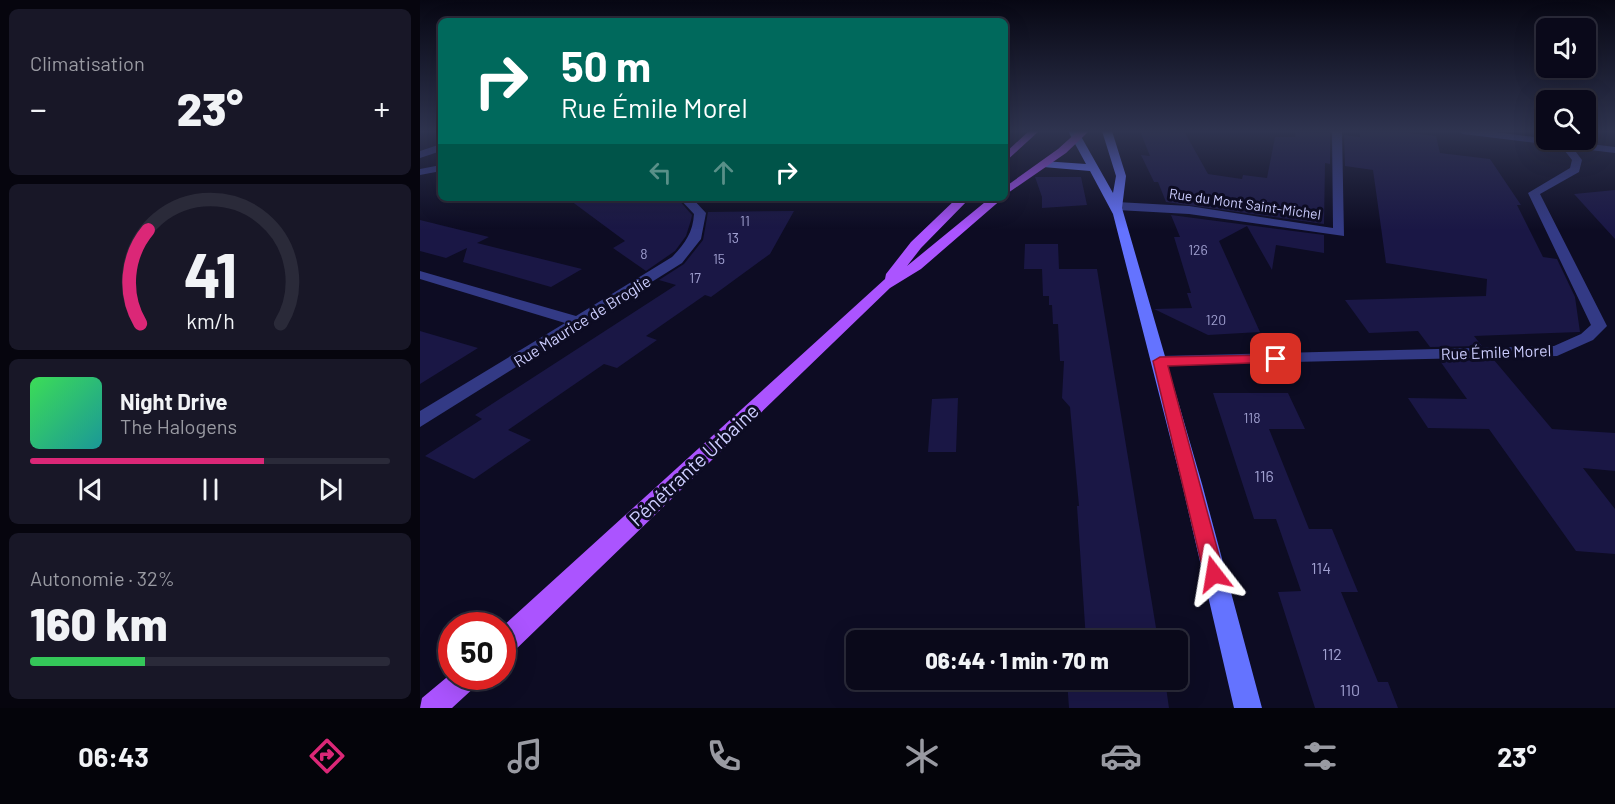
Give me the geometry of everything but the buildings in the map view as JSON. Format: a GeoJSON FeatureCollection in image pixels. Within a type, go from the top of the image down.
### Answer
{"type":"FeatureCollection","features":[{"type":"Feature","properties":{"kind":"main road"},"geometry":{"type":"LineString","coordinates":[[1043,164],[1092,168]]}},
{"type":"Feature","properties":{"kind":"main road"},"geometry":{"type":"LineString","coordinates":[[1008,190],[1043,164]]}},
{"type":"Feature","properties":{"kind":"main road"},"geometry":{"type":"LineString","coordinates":[[1090,164],[1117,206],[1160,361],[1248,708]]}},
{"type":"Feature","properties":{"kind":"main road"},"geometry":{"type":"LineString","coordinates":[[1117,164],[1120,176],[1117,206]]}},
{"type":"Feature","properties":{"kind":"main road"},"geometry":{"type":"LineString","coordinates":[[885,285],[916,245],[961,201]]}},
{"type":"Feature","properties":{"kind":"main road"},"geometry":{"type":"LineString","coordinates":[[885,285],[916,266],[993,201]]}},
{"type":"Feature","properties":{"kind":"main road","name":"Pénétrante Urbaine"},"geometry":{"type":"LineString","coordinates":[[516,632],[885,285]]}},
{"type":"Feature","properties":{"kind":"main road"},"geometry":{"type":"LineString","coordinates":[[432,708],[452,690]]}},
{"type":"Feature","properties":{"kind":"street","name":"Rue du Mont Saint-Michel"},"geometry":{"type":"LineString","coordinates":[[1117,206],[1189,210],[1339,233],[1338,164]]}},
{"type":"Feature","properties":{"kind":"street","name":"Rue Émile Morel"},"geometry":{"type":"LineString","coordinates":[[1160,361],[1557,351],[1587,337],[1599,326],[1534,193],[1575,170],[1577,164]]}},
{"type":"Feature","properties":{"kind":"street"},"geometry":{"type":"LineString","coordinates":[[420,172],[438,169]]}},
{"type":"Feature","properties":{"kind":"street","name":"Rue Maurice de Broglie"},"geometry":{"type":"LineString","coordinates":[[420,420],[663,271],[687,250],[698,232],[700,213],[688,201]]}},
{"type":"Feature","properties":{"kind":"street"},"geometry":{"type":"LineString","coordinates":[[420,275],[580,322]]}},
{"type":"Feature","properties":{"kind":"route"},"geometry":{"type":"LineString","coordinates":[[1214,574],[1160,361],[1276,359]]}}]}
